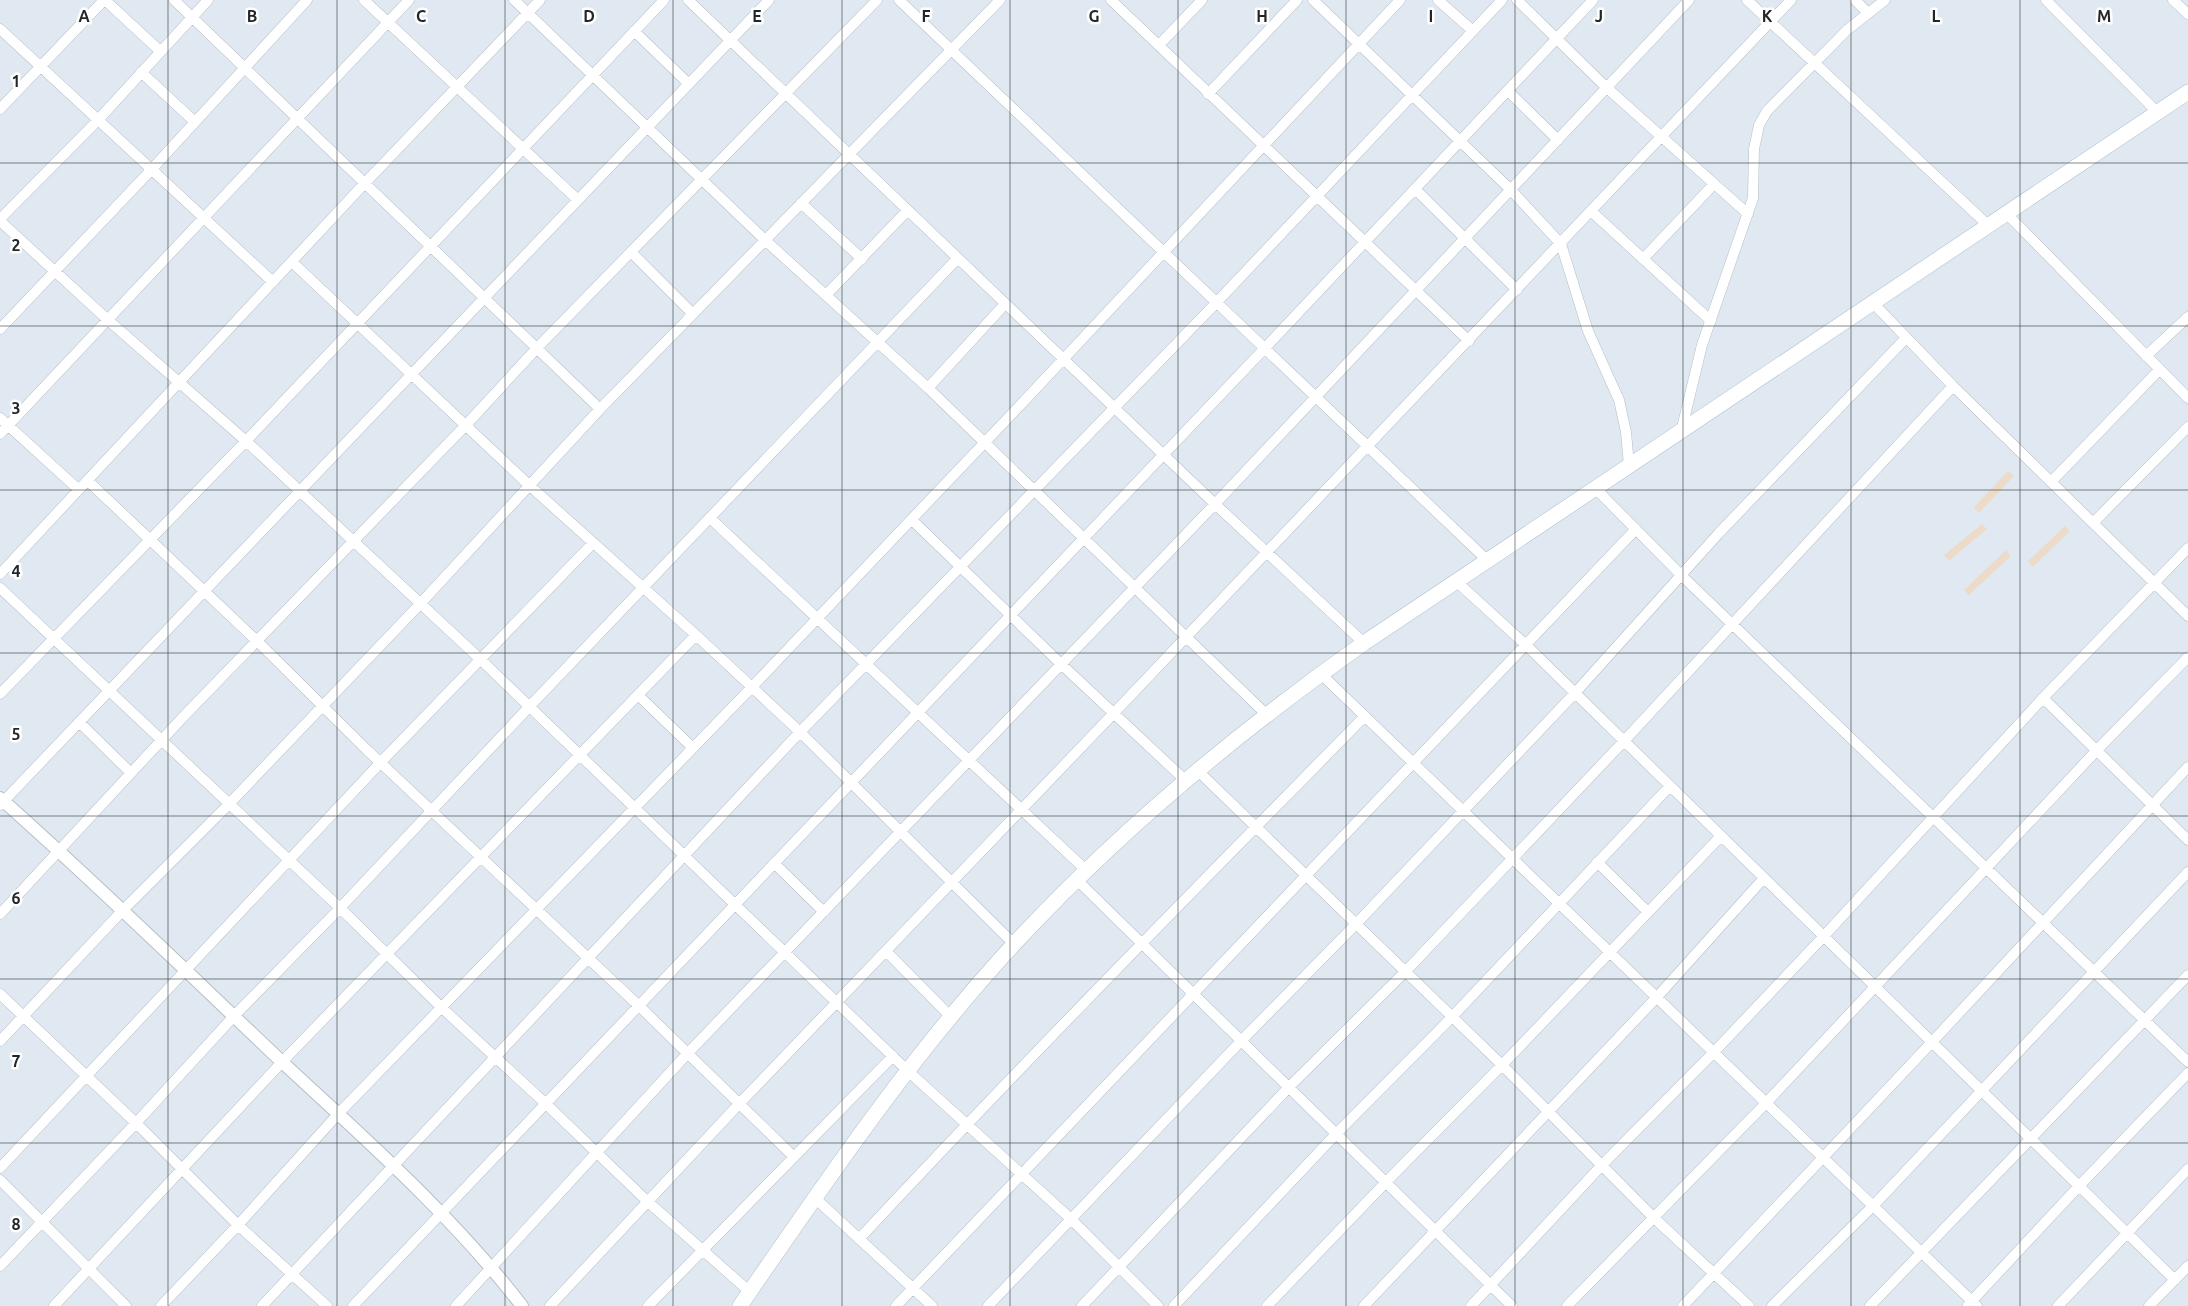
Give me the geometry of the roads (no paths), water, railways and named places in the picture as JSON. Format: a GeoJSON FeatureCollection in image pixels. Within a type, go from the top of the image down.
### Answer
{"type":"FeatureCollection","features":[{"type":"Feature","properties":{"kind":"main road"},"geometry":{"type":"LineString","coordinates":[[740,1306],[908,1071],[951,1017],[1014,944],[1082,875],[1185,780],[1266,714],[1364,643],[1874,304],[2188,92]]}},
{"type":"Feature","properties":{"kind":"street"},"geometry":{"type":"LineString","coordinates":[[0,109],[104,0],[160,51]]}},
{"type":"Feature","properties":{"kind":"street"},"geometry":{"type":"LineString","coordinates":[[174,0],[600,409]]}},
{"type":"Feature","properties":{"kind":"street"},"geometry":{"type":"LineString","coordinates":[[208,0],[98,120],[0,220],[108,320],[246,441],[480,659],[908,1071],[1071,1219],[1158,1306]]}},
{"type":"Feature","properties":{"kind":"street"},"geometry":{"type":"LineString","coordinates":[[0,329],[151,170],[307,0]]}},
{"type":"Feature","properties":{"kind":"street"},"geometry":{"type":"LineString","coordinates":[[364,0],[578,200]]}},
{"type":"Feature","properties":{"kind":"street"},"geometry":{"type":"LineString","coordinates":[[0,434],[4,422],[108,320],[409,0]]}},
{"type":"Feature","properties":{"kind":"street"},"geometry":{"type":"LineString","coordinates":[[514,0],[765,240],[928,388],[1266,714]]}},
{"type":"Feature","properties":{"kind":"street"},"geometry":{"type":"LineString","coordinates":[[0,574],[456,86],[540,0]]}},
{"type":"Feature","properties":{"kind":"street"},"geometry":{"type":"LineString","coordinates":[[0,694],[246,441],[664,0]]}},
{"type":"Feature","properties":{"kind":"street"},"geometry":{"type":"LineString","coordinates":[[688,0],[1265,552],[1364,643]]}},
{"type":"Feature","properties":{"kind":"street"},"geometry":{"type":"LineString","coordinates":[[522,1306],[491,1266],[440,1212],[123,910],[1,801],[205,592],[769,0]]}},
{"type":"Feature","properties":{"kind":"street"},"geometry":{"type":"LineString","coordinates":[[0,914],[162,740],[354,542],[538,348],[877,0]]}},
{"type":"Feature","properties":{"kind":"street"},"geometry":{"type":"LineString","coordinates":[[899,0],[1488,562]]}},
{"type":"Feature","properties":{"kind":"street"},"geometry":{"type":"LineString","coordinates":[[0,1041],[123,910],[229,804],[420,604],[600,409],[1000,0]]}},
{"type":"Feature","properties":{"kind":"street"},"geometry":{"type":"LineString","coordinates":[[1111,0],[1469,341]]}},
{"type":"Feature","properties":{"kind":"street"},"geometry":{"type":"LineString","coordinates":[[1159,45],[1202,0]]}},
{"type":"Feature","properties":{"kind":"street"},"geometry":{"type":"LineString","coordinates":[[1208,94],[1297,0]]}},
{"type":"Feature","properties":{"kind":"street"},"geometry":{"type":"LineString","coordinates":[[1313,0],[1511,190],[1561,244],[1593,344],[1619,400],[1626,432],[1629,466]]}},
{"type":"Feature","properties":{"kind":"street"},"geometry":{"type":"LineString","coordinates":[[161,1306],[238,1225],[338,1114],[912,520],[1400,0]]}},
{"type":"Feature","properties":{"kind":"street"},"geometry":{"type":"LineString","coordinates":[[1438,0],[1472,31]]}},
{"type":"Feature","properties":{"kind":"street"},"geometry":{"type":"LineString","coordinates":[[262,1306],[344,1216],[393,1167],[800,732],[1216,303],[1502,0]]}},
{"type":"Feature","properties":{"kind":"street"},"geometry":{"type":"LineString","coordinates":[[1517,0],[1607,88],[1748,214]]}},
{"type":"Feature","properties":{"kind":"street"},"geometry":{"type":"LineString","coordinates":[[353,1306],[440,1212],[1366,242],[1593,0]]}},
{"type":"Feature","properties":{"kind":"street"},"geometry":{"type":"LineString","coordinates":[[456,1306],[687,1054],[1215,504],[1689,0]]}},
{"type":"Feature","properties":{"kind":"street"},"geometry":{"type":"LineString","coordinates":[[1747,0],[1989,226]]}},
{"type":"Feature","properties":{"kind":"street"},"geometry":{"type":"LineString","coordinates":[[550,1306],[739,1104],[1592,212],[1791,0]]}},
{"type":"Feature","properties":{"kind":"street"},"geometry":{"type":"LineString","coordinates":[[1855,0],[1868,13]]}},
{"type":"Feature","properties":{"kind":"street"},"geometry":{"type":"LineString","coordinates":[[1681,432],[1702,345],[1753,198],[1754,149],[1759,126],[1767,111],[1847,30],[1884,0]]}},
{"type":"Feature","properties":{"kind":"street"},"geometry":{"type":"LineString","coordinates":[[2046,0],[2158,113]]}},
{"type":"Feature","properties":{"kind":"street"},"geometry":{"type":"LineString","coordinates":[[2173,0],[2188,14]]}},
{"type":"Feature","properties":{"kind":"street"},"geometry":{"type":"LineString","coordinates":[[0,29],[273,282]]}},
{"type":"Feature","properties":{"kind":"street"},"geometry":{"type":"LineString","coordinates":[[634,32],[689,84]]}},
{"type":"Feature","properties":{"kind":"street"},"geometry":{"type":"LineString","coordinates":[[141,72],[195,122]]}},
{"type":"Feature","properties":{"kind":"street"},"geometry":{"type":"LineString","coordinates":[[1508,91],[1558,140]]}},
{"type":"Feature","properties":{"kind":"street"},"geometry":{"type":"LineString","coordinates":[[1643,259],[1714,184]]}},
{"type":"Feature","properties":{"kind":"street"},"geometry":{"type":"LineString","coordinates":[[1415,189],[1517,290]]}},
{"type":"Feature","properties":{"kind":"street"},"geometry":{"type":"LineString","coordinates":[[801,203],[862,259]]}},
{"type":"Feature","properties":{"kind":"street"},"geometry":{"type":"LineString","coordinates":[[826,295],[907,211]]}},
{"type":"Feature","properties":{"kind":"street"},"geometry":{"type":"LineString","coordinates":[[1592,212],[1711,322]]}},
{"type":"Feature","properties":{"kind":"street"},"geometry":{"type":"LineString","coordinates":[[2007,214],[2188,398]]}},
{"type":"Feature","properties":{"kind":"street"},"geometry":{"type":"LineString","coordinates":[[631,252],[693,314]]}},
{"type":"Feature","properties":{"kind":"street"},"geometry":{"type":"LineString","coordinates":[[0,1266],[136,1123],[234,1016],[340,908],[432,809],[957,259]]}},
{"type":"Feature","properties":{"kind":"street"},"geometry":{"type":"LineString","coordinates":[[292,262],[530,486],[696,635],[800,732],[1014,944]]}},
{"type":"Feature","properties":{"kind":"street"},"geometry":{"type":"LineString","coordinates":[[928,388],[1005,304]]}},
{"type":"Feature","properties":{"kind":"street"},"geometry":{"type":"LineString","coordinates":[[1874,304],[1953,386],[2188,616]]}},
{"type":"Feature","properties":{"kind":"street"},"geometry":{"type":"LineString","coordinates":[[2146,356],[2188,317]]}},
{"type":"Feature","properties":{"kind":"street"},"geometry":{"type":"LineString","coordinates":[[988,1306],[1242,1040],[1356,924],[1575,693],[1681,575],[1906,338]]}},
{"type":"Feature","properties":{"kind":"street"},"geometry":{"type":"LineString","coordinates":[[2051,482],[2160,369]]}},
{"type":"Feature","properties":{"kind":"street"},"geometry":{"type":"LineString","coordinates":[[1082,1306],[1289,1087],[1405,972],[1624,741],[1953,386]]}},
{"type":"Feature","properties":{"kind":"street"},"geometry":{"type":"LineString","coordinates":[[4,422],[79,490]]}},
{"type":"Feature","properties":{"kind":"street"},"geometry":{"type":"LineString","coordinates":[[2094,523],[2188,427]]}},
{"type":"Feature","properties":{"kind":"street"},"geometry":{"type":"LineString","coordinates":[[88,481],[536,910],[638,1005],[794,1157]]}},
{"type":"Feature","properties":{"kind":"street"},"geometry":{"type":"LineString","coordinates":[[1596,489],[1681,575],[2188,1062]]}},
{"type":"Feature","properties":{"kind":"street"},"geometry":{"type":"LineString","coordinates":[[710,518],[1022,810],[1141,942],[1512,1306]]}},
{"type":"Feature","properties":{"kind":"street"},"geometry":{"type":"LineString","coordinates":[[912,520],[1060,664],[1185,780]]}},
{"type":"Feature","properties":{"kind":"street"},"geometry":{"type":"LineString","coordinates":[[896,1306],[1192,993],[1636,529]]}},
{"type":"Feature","properties":{"kind":"street"},"geometry":{"type":"LineString","coordinates":[[0,1168],[381,762],[593,542]]}},
{"type":"Feature","properties":{"kind":"street"},"geometry":{"type":"LineString","coordinates":[[1471,1306],[1602,1165],[1714,1052],[1824,936],[2043,698],[2188,548]]}},
{"type":"Feature","properties":{"kind":"street"},"geometry":{"type":"LineString","coordinates":[[1457,582],[1525,644],[2174,1280]]}},
{"type":"Feature","properties":{"kind":"street"},"geometry":{"type":"LineString","coordinates":[[0,588],[340,908],[442,1008],[648,1201],[750,1292]]}},
{"type":"Feature","properties":{"kind":"street"},"geometry":{"type":"LineString","coordinates":[[54,1306],[282,1062],[696,635]]}},
{"type":"Feature","properties":{"kind":"street"},"geometry":{"type":"LineString","coordinates":[[1567,1306],[1766,1103],[2097,750],[2188,657]]}},
{"type":"Feature","properties":{"kind":"street"},"geometry":{"type":"LineString","coordinates":[[1321,674],[1658,997],[1922,1253],[1972,1304],[2079,1186],[2188,1073]]}},
{"type":"Feature","properties":{"kind":"street"},"geometry":{"type":"LineString","coordinates":[[638,695],[693,748]]}},
{"type":"Feature","properties":{"kind":"street"},"geometry":{"type":"LineString","coordinates":[[2043,698],[2188,840]]}},
{"type":"Feature","properties":{"kind":"street"},"geometry":{"type":"LineString","coordinates":[[860,1239],[1141,942],[1365,716]]}},
{"type":"Feature","properties":{"kind":"street"},"geometry":{"type":"LineString","coordinates":[[79,722],[131,773]]}},
{"type":"Feature","properties":{"kind":"street"},"geometry":{"type":"LineString","coordinates":[[1683,1306],[2188,767]]}},
{"type":"Feature","properties":{"kind":"street"},"geometry":{"type":"LineString","coordinates":[[1197,770],[1502,1065],[1653,1217],[1749,1306]]}},
{"type":"Feature","properties":{"kind":"street"},"geometry":{"type":"LineString","coordinates":[[1174,1306],[1670,786]]}},
{"type":"Feature","properties":{"kind":"street"},"geometry":{"type":"LineString","coordinates":[[1267,1306],[1502,1065],[1721,836]]}},
{"type":"Feature","properties":{"kind":"street"},"geometry":{"type":"LineString","coordinates":[[1597,862],[1648,912]]}},
{"type":"Feature","properties":{"kind":"street"},"geometry":{"type":"LineString","coordinates":[[774,863],[824,912]]}},
{"type":"Feature","properties":{"kind":"street"},"geometry":{"type":"LineString","coordinates":[[1772,1306],[1873,1206],[2188,872]]}},
{"type":"Feature","properties":{"kind":"street"},"geometry":{"type":"LineString","coordinates":[[1364,1306],[1658,997],[1764,878]]}},
{"type":"Feature","properties":{"kind":"street"},"geometry":{"type":"LineString","coordinates":[[886,951],[951,1017]]}},
{"type":"Feature","properties":{"kind":"street"},"geometry":{"type":"LineString","coordinates":[[1870,1306],[2188,975]]}},
{"type":"Feature","properties":{"kind":"street"},"geometry":{"type":"LineString","coordinates":[[0,994],[136,1123],[238,1225],[327,1306]]}},
{"type":"Feature","properties":{"kind":"street"},"geometry":{"type":"LineString","coordinates":[[648,1306],[893,1056]]}},
{"type":"Feature","properties":{"kind":"street"},"geometry":{"type":"LineString","coordinates":[[2058,1306],[2188,1169]]}},
{"type":"Feature","properties":{"kind":"street"},"geometry":{"type":"LineString","coordinates":[[0,1180],[126,1306]]}},
{"type":"Feature","properties":{"kind":"street"},"geometry":{"type":"LineString","coordinates":[[816,1199],[932,1306]]}},
{"type":"Feature","properties":{"kind":"street"},"geometry":{"type":"LineString","coordinates":[[2149,1306],[2188,1266]]}}]}
